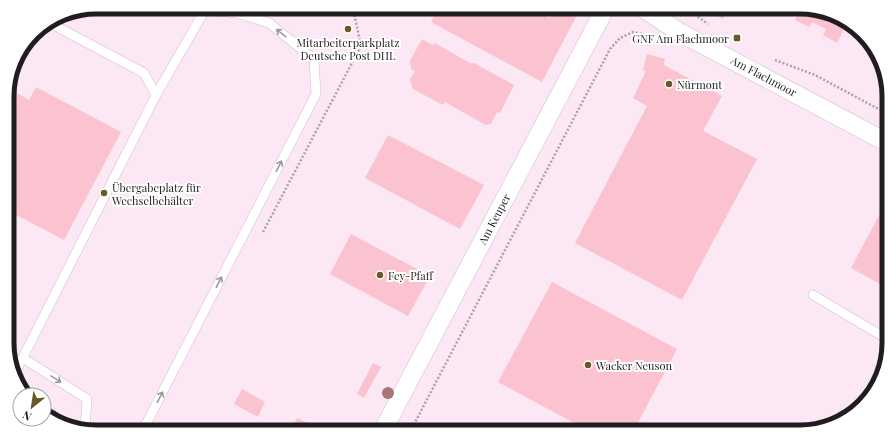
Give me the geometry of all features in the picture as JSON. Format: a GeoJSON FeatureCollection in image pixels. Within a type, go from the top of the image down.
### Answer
{"type":"FeatureCollection","features":[{"type":"Feature","properties":{"kind":"street","name":"Am Keuper"},"geometry":{"type":"LineString","coordinates":[[386,425],[602,14]]}},
{"type":"Feature","properties":{"kind":"street","name":"Am Flachmoor"},"geometry":{"type":"LineString","coordinates":[[652,14],[679,32],[882,140]]}},
{"type":"Feature","properties":{"kind":"lane"},"geometry":{"type":"LineString","coordinates":[[18,367],[199,14]]}},
{"type":"Feature","properties":{"kind":"lane"},"geometry":{"type":"LineString","coordinates":[[146,425],[316,94],[314,59],[269,23],[241,14]]}},
{"type":"Feature","properties":{"kind":"lane"},"geometry":{"type":"LineString","coordinates":[[54,25],[144,73],[156,96]]}},
{"type":"Feature","properties":{"kind":"lane"},"geometry":{"type":"LineString","coordinates":[[813,295],[882,336]]}},
{"type":"Feature","properties":{"kind":"lane"},"geometry":{"type":"LineString","coordinates":[[22,358],[87,399],[85,424]]}},
{"type":"Feature","properties":{"kind":"path"},"geometry":{"type":"LineString","coordinates":[[694,14],[709,25]]}},
{"type":"Feature","properties":{"kind":"path"},"geometry":{"type":"LineString","coordinates":[[414,425],[610,49],[620,38],[633,32],[647,35],[653,39]]}},
{"type":"Feature","properties":{"kind":"path"},"geometry":{"type":"LineString","coordinates":[[771,58],[815,75],[882,111]]}},
{"type":"Feature","properties":{"kind":"path"},"geometry":{"type":"LineString","coordinates":[[875,159],[882,163]]}},
{"type":"Feature","properties":{"kind":"shaded area"},"geometry":{"type":"Polygon","coordinates":[[[96,14],[800,14],[826,18],[836,22],[850,31],[865,46],[876,65],[882,96],[881,354],[874,379],[862,397],[854,405],[836,417],[826,421],[805,425],[96,425],[70,421],[52,412],[52,387],[27,387],[20,374],[15,354],[14,91],[20,65],[31,46],[42,34],[65,20],[96,14]]]}},
{"type":"Feature","properties":{"kind":"building"},"geometry":{"type":"Polygon","coordinates":[[[435,14],[542,14],[550,18],[552,14],[570,14],[576,17],[542,82],[431,22],[435,14]]]}},
{"type":"Feature","properties":{"kind":"building"},"geometry":{"type":"Polygon","coordinates":[[[713,14],[726,14],[723,19],[713,14]]]}},
{"type":"Feature","properties":{"kind":"building"},"geometry":{"type":"Polygon","coordinates":[[[798,14],[811,15],[826,18],[845,28],[837,43],[823,35],[826,29],[812,22],[809,27],[795,20],[798,14]]]}},
{"type":"Feature","properties":{"kind":"building"},"geometry":{"type":"Polygon","coordinates":[[[422,39],[433,45],[435,43],[470,63],[474,63],[514,85],[500,113],[497,112],[491,124],[486,125],[445,102],[443,105],[413,89],[410,80],[415,71],[411,69],[410,61],[422,39]]]}},
{"type":"Feature","properties":{"kind":"building"},"geometry":{"type":"Polygon","coordinates":[[[647,54],[665,59],[664,65],[722,96],[703,131],[757,159],[682,300],[575,243],[647,106],[633,98],[646,71],[643,70],[647,54]]]}},
{"type":"Feature","properties":{"kind":"building"},"geometry":{"type":"Polygon","coordinates":[[[36,87],[121,132],[64,240],[14,214],[14,91],[29,100],[36,87]]]}},
{"type":"Feature","properties":{"kind":"building"},"geometry":{"type":"Polygon","coordinates":[[[388,135],[484,185],[460,229],[365,178],[388,135]]]}},
{"type":"Feature","properties":{"kind":"building"},"geometry":{"type":"Polygon","coordinates":[[[882,210],[882,285],[851,268],[882,210]]]}},
{"type":"Feature","properties":{"kind":"building","name":"Fey-Pfaff"},"geometry":{"type":"Polygon","coordinates":[[[351,234],[430,276],[408,316],[330,274],[351,234]]]}},
{"type":"Feature","properties":{"kind":"building","name":"Wacker Neuson"},"geometry":{"type":"Polygon","coordinates":[[[552,282],[677,349],[637,425],[578,425],[498,382],[552,282]]]}},
{"type":"Feature","properties":{"kind":"building"},"geometry":{"type":"Polygon","coordinates":[[[373,363],[381,367],[364,398],[357,394],[373,363]]]}},
{"type":"Feature","properties":{"kind":"building"},"geometry":{"type":"Polygon","coordinates":[[[242,389],[265,402],[258,417],[234,404],[242,389]]]}},
{"type":"Feature","properties":{"kind":"building"},"geometry":{"type":"Polygon","coordinates":[[[297,418],[312,425],[294,425],[297,418]]]}},
{"type":"Feature","properties":{"kind":"place","name":"Mitarbeiterparkplatz Deutsche Post DHL"},"geometry":{"type":"Point","coordinates":[348,29]}},
{"type":"Feature","properties":{"kind":"place","name":"GNF Am Flachmoor"},"geometry":{"type":"Point","coordinates":[737,38]}},
{"type":"Feature","properties":{"kind":"place","name":"Nürmont"},"geometry":{"type":"Point","coordinates":[669,84]}},
{"type":"Feature","properties":{"kind":"place","name":"Übergabeplatz für Wechselbehälter"},"geometry":{"type":"Point","coordinates":[104,193]}},
{"type":"Feature","properties":{"kind":"place","name":"Fey-Pfaff"},"geometry":{"type":"Point","coordinates":[380,275]}},
{"type":"Feature","properties":{"kind":"place","name":"Wacker Neuson"},"geometry":{"type":"Point","coordinates":[588,365]}}]}
